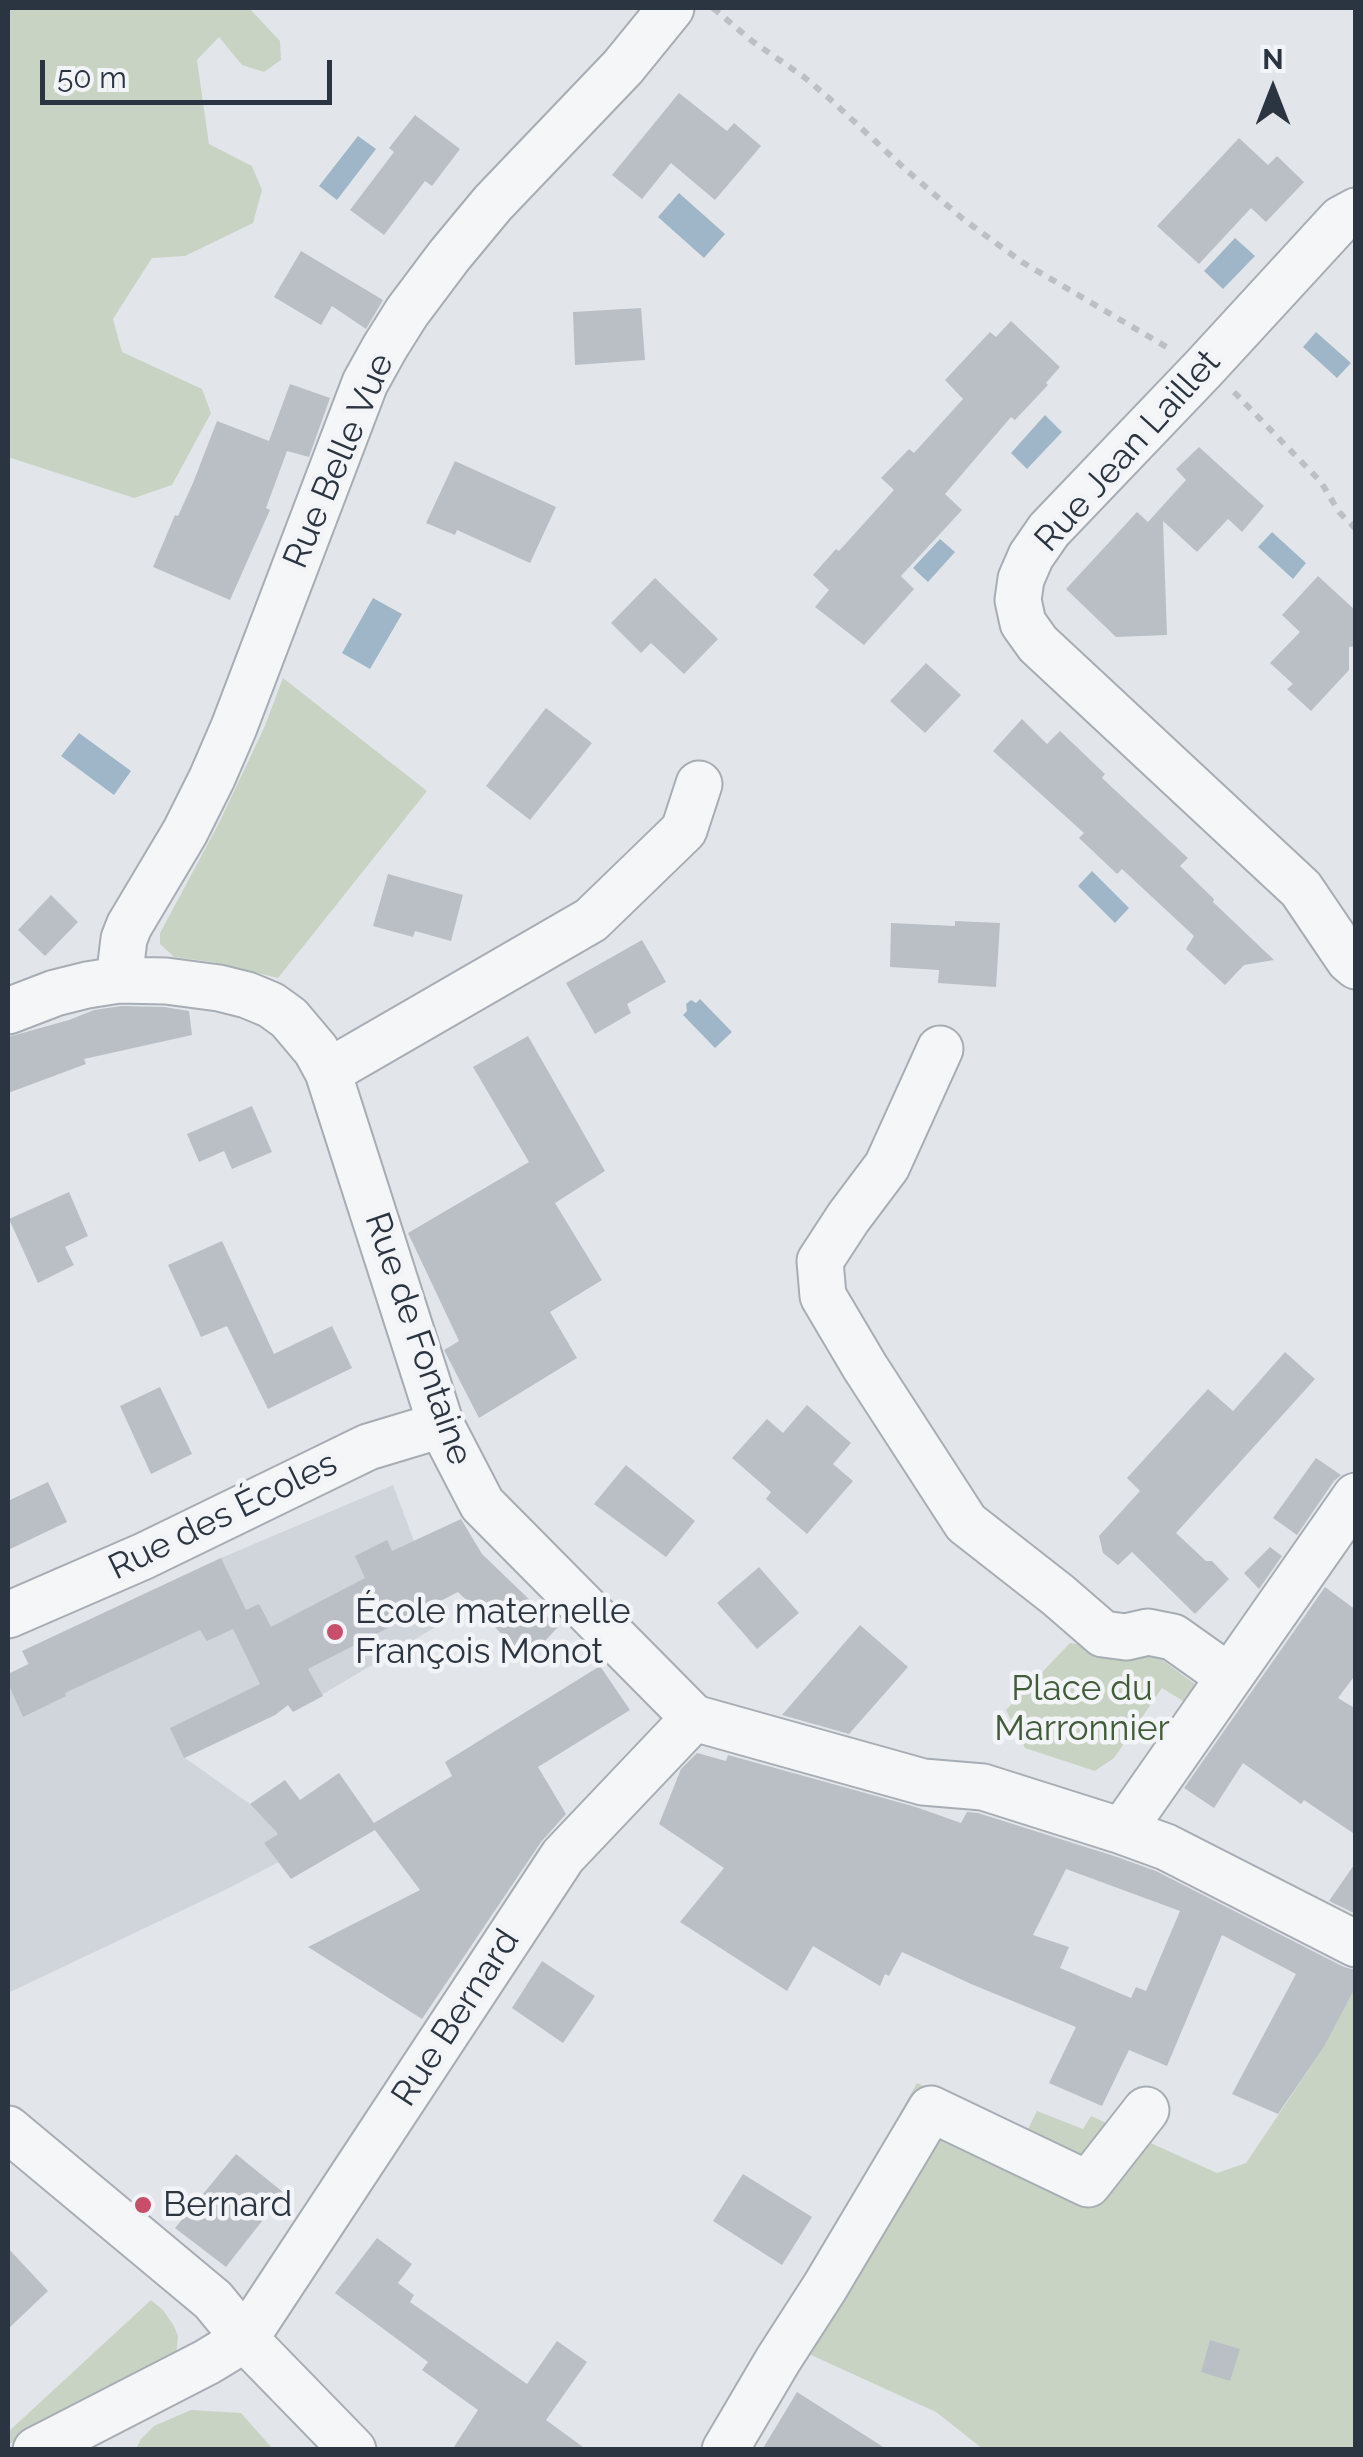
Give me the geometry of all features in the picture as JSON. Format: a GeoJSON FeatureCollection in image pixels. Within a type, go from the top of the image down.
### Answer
{"type":"FeatureCollection","features":[{"type":"Feature","properties":{"kind":"street","name":"Rue Belle Vue"},"geometry":{"type":"LineString","coordinates":[[119,980],[128,926],[186,832],[212,778],[358,399],[385,346],[449,256],[493,203],[623,67],[671,8]]}},
{"type":"Feature","properties":{"kind":"street","name":"Rue Jean Laillet"},"geometry":{"type":"LineString","coordinates":[[1356,210],[1341,219],[1204,369],[1048,530],[1021,579],[1018,600],[1023,623],[1038,644],[1302,889],[1356,966]]}},
{"type":"Feature","properties":{"kind":"street"},"geometry":{"type":"LineString","coordinates":[[328,1072],[592,920],[684,830],[699,784]]}},
{"type":"Feature","properties":{"kind":"street","name":"Rue de Fontaine"},"geometry":{"type":"LineString","coordinates":[[8,1011],[55,993],[119,980],[192,984],[247,994],[289,1018],[328,1072],[442,1425],[482,1504],[694,1718],[923,1782],[983,1788],[1122,1831],[1166,1847],[1356,1944]]}},
{"type":"Feature","properties":{"kind":"street"},"geometry":{"type":"LineString","coordinates":[[940,1049],[887,1166],[820,1262],[823,1296],[864,1367],[966,1523],[1103,1634],[1126,1638],[1148,1632],[1173,1638],[1228,1676]]}},
{"type":"Feature","properties":{"kind":"street","name":"Rue des Écoles"},"geometry":{"type":"LineString","coordinates":[[8,1615],[144,1556],[368,1446],[442,1425]]}},
{"type":"Feature","properties":{"kind":"street"},"geometry":{"type":"LineString","coordinates":[[1122,1831],[1356,1496]]}},
{"type":"Feature","properties":{"kind":"street","name":"Rue Bernard"},"geometry":{"type":"LineString","coordinates":[[245,2339],[563,1856],[694,1718]]}},
{"type":"Feature","properties":{"kind":"street"},"geometry":{"type":"LineString","coordinates":[[725,2450],[931,2110],[1088,2184],[1146,2110]]}},
{"type":"Feature","properties":{"kind":"street"},"geometry":{"type":"LineString","coordinates":[[8,2129],[213,2300],[245,2339],[354,2450]]}},
{"type":"Feature","properties":{"kind":"street"},"geometry":{"type":"LineString","coordinates":[[36,2450],[102,2434],[245,2339]]}},
{"type":"Feature","properties":{"kind":"path"},"geometry":{"type":"LineString","coordinates":[[713,8],[752,41],[804,76],[916,179],[990,240],[1222,380],[1313,473],[1339,512],[1356,529]]}},
{"type":"Feature","properties":{"kind":"shaded area"},"geometry":{"type":"Polygon","coordinates":[[[393,1485],[449,1619],[293,1712],[288,1705],[185,1758],[250,1804],[278,1834],[265,1843],[279,1862],[8,1993],[8,1674],[28,1664],[22,1651],[221,1558],[393,1485]]]}},
{"type":"Feature","properties":{"kind":"green space"},"geometry":{"type":"Polygon","coordinates":[[[8,8],[249,8],[280,41],[281,60],[264,72],[242,65],[219,37],[197,60],[209,144],[252,166],[262,190],[253,223],[185,256],[152,258],[113,319],[122,352],[202,389],[211,413],[172,485],[134,498],[8,457],[8,8]]]}},
{"type":"Feature","properties":{"kind":"green space"},"geometry":{"type":"Polygon","coordinates":[[[283,678],[427,791],[278,978],[174,957],[160,944],[160,933],[219,823],[283,678]]]}},
{"type":"Feature","properties":{"kind":"green space","name":"Place du Marronnier"},"geometry":{"type":"Polygon","coordinates":[[[1070,1643],[1154,1654],[1199,1687],[1188,1704],[1162,1688],[1114,1758],[1095,1771],[1025,1748],[1006,1710],[1070,1643]]]}},
{"type":"Feature","properties":{"kind":"green space"},"geometry":{"type":"Polygon","coordinates":[[[1355,1986],[1355,2449],[983,2449],[936,2412],[798,2349],[776,2332],[917,2083],[1026,2133],[1037,2111],[1083,2129],[1091,2116],[1217,2173],[1246,2163],[1324,2047],[1355,1986]]]}},
{"type":"Feature","properties":{"kind":"green space"},"geometry":{"type":"Polygon","coordinates":[[[151,2300],[163,2310],[178,2336],[173,2357],[8,2445],[8,2432],[151,2300]]]}},
{"type":"Feature","properties":{"kind":"green space"},"geometry":{"type":"Polygon","coordinates":[[[191,2410],[241,2413],[273,2449],[136,2449],[154,2426],[191,2410]]]}},
{"type":"Feature","properties":{"kind":"water"},"geometry":{"type":"Polygon","coordinates":[[[358,136],[376,149],[337,200],[319,186],[358,136]]]}},
{"type":"Feature","properties":{"kind":"water"},"geometry":{"type":"Polygon","coordinates":[[[679,193],[725,234],[704,258],[658,217],[679,193]]]}},
{"type":"Feature","properties":{"kind":"water"},"geometry":{"type":"Polygon","coordinates":[[[1235,238],[1255,256],[1223,289],[1204,271],[1235,238]]]}},
{"type":"Feature","properties":{"kind":"water"},"geometry":{"type":"Polygon","coordinates":[[[1316,332],[1351,363],[1337,378],[1303,347],[1316,332]]]}},
{"type":"Feature","properties":{"kind":"water"},"geometry":{"type":"Polygon","coordinates":[[[1045,415],[1062,432],[1027,469],[1011,453],[1045,415]]]}},
{"type":"Feature","properties":{"kind":"water"},"geometry":{"type":"Polygon","coordinates":[[[1272,532],[1306,563],[1293,579],[1258,547],[1272,532]]]}},
{"type":"Feature","properties":{"kind":"water"},"geometry":{"type":"Polygon","coordinates":[[[940,539],[955,552],[928,582],[913,568],[940,539]]]}},
{"type":"Feature","properties":{"kind":"water"},"geometry":{"type":"Polygon","coordinates":[[[373,598],[402,614],[370,669],[342,653],[373,598]]]}},
{"type":"Feature","properties":{"kind":"water"},"geometry":{"type":"Polygon","coordinates":[[[79,733],[131,771],[114,795],[61,756],[79,733]]]}},
{"type":"Feature","properties":{"kind":"water"},"geometry":{"type":"Polygon","coordinates":[[[1092,871],[1129,908],[1115,923],[1078,886],[1092,871]]]}},
{"type":"Feature","properties":{"kind":"water"},"geometry":{"type":"Polygon","coordinates":[[[700,999],[732,1032],[715,1048],[683,1015],[686,1004],[700,999]]]}},
{"type":"Feature","properties":{"kind":"building"},"geometry":{"type":"Polygon","coordinates":[[[679,93],[727,131],[734,123],[761,146],[715,200],[671,163],[642,199],[612,175],[679,93]]]}},
{"type":"Feature","properties":{"kind":"building"},"geometry":{"type":"Polygon","coordinates":[[[415,115],[460,149],[432,186],[425,181],[384,235],[350,210],[394,152],[389,148],[415,115]]]}},
{"type":"Feature","properties":{"kind":"building"},"geometry":{"type":"Polygon","coordinates":[[[1239,138],[1268,165],[1277,156],[1304,182],[1266,222],[1251,208],[1199,264],[1157,226],[1239,138]]]}},
{"type":"Feature","properties":{"kind":"building"},"geometry":{"type":"Polygon","coordinates":[[[301,251],[383,300],[366,329],[332,306],[321,325],[274,297],[301,251]]]}},
{"type":"Feature","properties":{"kind":"building"},"geometry":{"type":"Polygon","coordinates":[[[641,308],[645,360],[575,365],[573,312],[641,308]]]}},
{"type":"Feature","properties":{"kind":"building"},"geometry":{"type":"Polygon","coordinates":[[[1011,321],[1060,367],[1048,385],[1015,420],[1011,417],[945,494],[962,510],[901,576],[914,589],[864,645],[815,607],[829,590],[813,575],[894,490],[881,478],[909,449],[914,453],[963,399],[945,380],[990,332],[996,337],[1011,321]]]}},
{"type":"Feature","properties":{"kind":"building"},"geometry":{"type":"Polygon","coordinates":[[[290,384],[330,398],[309,457],[287,451],[266,508],[270,510],[230,600],[153,567],[217,421],[269,441],[290,384]]]}},
{"type":"Feature","properties":{"kind":"building"},"geometry":{"type":"Polygon","coordinates":[[[1199,447],[1264,506],[1242,532],[1228,519],[1197,552],[1163,521],[1167,635],[1116,637],[1066,589],[1137,512],[1148,522],[1186,480],[1176,469],[1199,447]]]}},
{"type":"Feature","properties":{"kind":"building"},"geometry":{"type":"Polygon","coordinates":[[[455,461],[556,507],[530,563],[457,530],[455,535],[426,523],[455,461]]]}},
{"type":"Feature","properties":{"kind":"building"},"geometry":{"type":"Polygon","coordinates":[[[1318,576],[1356,611],[1356,646],[1349,647],[1349,670],[1311,711],[1287,689],[1293,684],[1270,663],[1300,632],[1282,615],[1318,576]]]}},
{"type":"Feature","properties":{"kind":"building"},"geometry":{"type":"Polygon","coordinates":[[[655,578],[718,639],[684,674],[651,643],[641,653],[611,623],[655,578]]]}},
{"type":"Feature","properties":{"kind":"building"},"geometry":{"type":"Polygon","coordinates":[[[926,663],[961,695],[925,733],[890,701],[926,663]]]}},
{"type":"Feature","properties":{"kind":"building"},"geometry":{"type":"Polygon","coordinates":[[[546,708],[592,743],[530,820],[486,786],[546,708]]]}},
{"type":"Feature","properties":{"kind":"building"},"geometry":{"type":"Polygon","coordinates":[[[1022,719],[1047,744],[1060,731],[1105,774],[1102,778],[1188,858],[1180,866],[1274,960],[1244,965],[1225,985],[1186,949],[1194,936],[1122,869],[1117,874],[1079,838],[1084,833],[993,751],[1022,719]]]}},
{"type":"Feature","properties":{"kind":"building"},"geometry":{"type":"Polygon","coordinates":[[[388,874],[463,895],[451,941],[415,931],[413,937],[373,926],[388,874]]]}},
{"type":"Feature","properties":{"kind":"building"},"geometry":{"type":"Polygon","coordinates":[[[51,895],[78,922],[45,956],[18,930],[51,895]]]}},
{"type":"Feature","properties":{"kind":"building"},"geometry":{"type":"Polygon","coordinates":[[[955,921],[1000,923],[996,987],[938,983],[939,970],[890,967],[891,923],[955,926],[955,921]]]}},
{"type":"Feature","properties":{"kind":"building"},"geometry":{"type":"Polygon","coordinates":[[[642,940],[666,982],[627,1004],[631,1013],[595,1034],[566,983],[642,940]]]}},
{"type":"Feature","properties":{"kind":"building"},"geometry":{"type":"Polygon","coordinates":[[[121,1006],[189,1011],[192,1035],[84,1059],[86,1064],[8,1093],[8,1037],[94,1010],[121,1006]]]}},
{"type":"Feature","properties":{"kind":"building"},"geometry":{"type":"Polygon","coordinates":[[[528,1036],[605,1171],[555,1203],[602,1280],[550,1312],[577,1358],[479,1418],[444,1350],[459,1341],[408,1233],[529,1162],[473,1067],[528,1036]]]}},
{"type":"Feature","properties":{"kind":"building"},"geometry":{"type":"Polygon","coordinates":[[[252,1106],[272,1152],[232,1169],[224,1151],[199,1162],[187,1134],[252,1106]]]}},
{"type":"Feature","properties":{"kind":"building"},"geometry":{"type":"Polygon","coordinates":[[[69,1192],[88,1236],[65,1247],[74,1265],[38,1283],[9,1219],[69,1192]]]}},
{"type":"Feature","properties":{"kind":"building"},"geometry":{"type":"Polygon","coordinates":[[[222,1241],[274,1354],[332,1326],[352,1368],[268,1409],[227,1326],[201,1337],[168,1265],[222,1241]]]}},
{"type":"Feature","properties":{"kind":"building"},"geometry":{"type":"Polygon","coordinates":[[[1285,1352],[1315,1379],[1176,1533],[1229,1579],[1195,1614],[1132,1552],[1118,1565],[1103,1553],[1099,1536],[1140,1491],[1127,1478],[1208,1389],[1233,1411],[1285,1352]]]}},
{"type":"Feature","properties":{"kind":"building"},"geometry":{"type":"Polygon","coordinates":[[[160,1387],[192,1454],[151,1474],[120,1406],[160,1387]]]}},
{"type":"Feature","properties":{"kind":"building"},"geometry":{"type":"Polygon","coordinates":[[[807,1405],[851,1443],[833,1464],[853,1481],[807,1534],[766,1499],[771,1492],[732,1458],[767,1419],[783,1433],[807,1405]]]}},
{"type":"Feature","properties":{"kind":"building"},"geometry":{"type":"Polygon","coordinates":[[[1316,1458],[1341,1475],[1297,1535],[1273,1518],[1316,1458]]]}},
{"type":"Feature","properties":{"kind":"building"},"geometry":{"type":"Polygon","coordinates":[[[626,1465],[695,1521],[666,1557],[594,1504],[626,1465]]]}},
{"type":"Feature","properties":{"kind":"building"},"geometry":{"type":"Polygon","coordinates":[[[48,1482],[67,1522],[8,1550],[8,1501],[48,1482]]]}},
{"type":"Feature","properties":{"kind":"building"},"geometry":{"type":"Polygon","coordinates":[[[461,1519],[482,1554],[558,1627],[528,1659],[458,1592],[308,1669],[323,1696],[293,1712],[288,1705],[275,1715],[184,1758],[170,1728],[260,1684],[233,1629],[207,1641],[200,1630],[65,1693],[66,1696],[23,1717],[8,1683],[8,1674],[29,1664],[22,1651],[221,1558],[246,1610],[259,1604],[271,1627],[365,1578],[355,1556],[387,1540],[392,1551],[461,1519]]]}},
{"type":"Feature","properties":{"kind":"building"},"geometry":{"type":"Polygon","coordinates":[[[1270,1547],[1282,1556],[1259,1589],[1244,1573],[1270,1547]]]}},
{"type":"Feature","properties":{"kind":"building"},"geometry":{"type":"Polygon","coordinates":[[[759,1567],[799,1613],[757,1649],[717,1603],[759,1567]]]}},
{"type":"Feature","properties":{"kind":"building"},"geometry":{"type":"Polygon","coordinates":[[[1325,1587],[1356,1610],[1356,1674],[1338,1698],[1356,1709],[1356,1835],[1304,1800],[1301,1804],[1243,1763],[1214,1808],[1184,1788],[1325,1587]]]}},
{"type":"Feature","properties":{"kind":"building"},"geometry":{"type":"Polygon","coordinates":[[[860,1625],[908,1667],[849,1734],[782,1715],[860,1625]]]}},
{"type":"Feature","properties":{"kind":"building"},"geometry":{"type":"Polygon","coordinates":[[[600,1666],[630,1710],[538,1767],[566,1814],[541,1842],[422,2019],[308,1947],[420,1890],[375,1830],[291,1879],[264,1843],[278,1834],[250,1804],[285,1780],[300,1800],[339,1773],[374,1823],[452,1776],[445,1762],[600,1666]]]}},
{"type":"Feature","properties":{"kind":"building"},"geometry":{"type":"Polygon","coordinates":[[[697,1753],[726,1761],[728,1755],[961,1823],[967,1812],[978,1813],[1114,1856],[1156,1871],[1356,1970],[1356,1986],[1324,2047],[1278,2114],[1232,2094],[1296,1974],[1222,1935],[1167,2066],[1129,2050],[1102,2106],[1049,2083],[1076,2027],[902,1952],[880,1986],[813,1946],[787,1991],[680,1922],[724,1868],[659,1824],[681,1769],[697,1753]],[[1066,1869],[1033,1935],[1069,1947],[1060,1968],[1131,1998],[1136,1987],[1146,1991],[1180,1911],[1066,1869]]]}},
{"type":"Feature","properties":{"kind":"building"},"geometry":{"type":"Polygon","coordinates":[[[1356,1862],[1356,1914],[1329,1901],[1356,1862]]]}},
{"type":"Feature","properties":{"kind":"building"},"geometry":{"type":"Polygon","coordinates":[[[542,1961],[595,1996],[563,2043],[512,2008],[542,1961]]]}},
{"type":"Feature","properties":{"kind":"building"},"geometry":{"type":"Polygon","coordinates":[[[236,2154],[284,2193],[226,2267],[175,2228],[236,2154]]]}},
{"type":"Feature","properties":{"kind":"building"},"geometry":{"type":"Polygon","coordinates":[[[743,2174],[812,2217],[782,2265],[713,2221],[743,2174]]]}},
{"type":"Feature","properties":{"kind":"building"},"geometry":{"type":"Polygon","coordinates":[[[377,2238],[412,2264],[398,2283],[414,2295],[410,2302],[527,2384],[557,2341],[587,2362],[546,2420],[587,2450],[452,2450],[478,2410],[422,2370],[428,2362],[335,2293],[377,2238]]]}},
{"type":"Feature","properties":{"kind":"building"},"geometry":{"type":"Polygon","coordinates":[[[8,2248],[48,2291],[8,2329],[8,2248]]]}},
{"type":"Feature","properties":{"kind":"building"},"geometry":{"type":"Polygon","coordinates":[[[1210,2340],[1240,2349],[1230,2381],[1201,2372],[1210,2340]]]}},
{"type":"Feature","properties":{"kind":"building"},"geometry":{"type":"Polygon","coordinates":[[[797,2392],[888,2450],[762,2450],[797,2392]]]}},
{"type":"Feature","properties":{"kind":"place","name":"École maternelle François Monot"},"geometry":{"type":"Point","coordinates":[335,1632]}},
{"type":"Feature","properties":{"kind":"place","name":"Bernard"},"geometry":{"type":"Point","coordinates":[143,2205]}}]}
